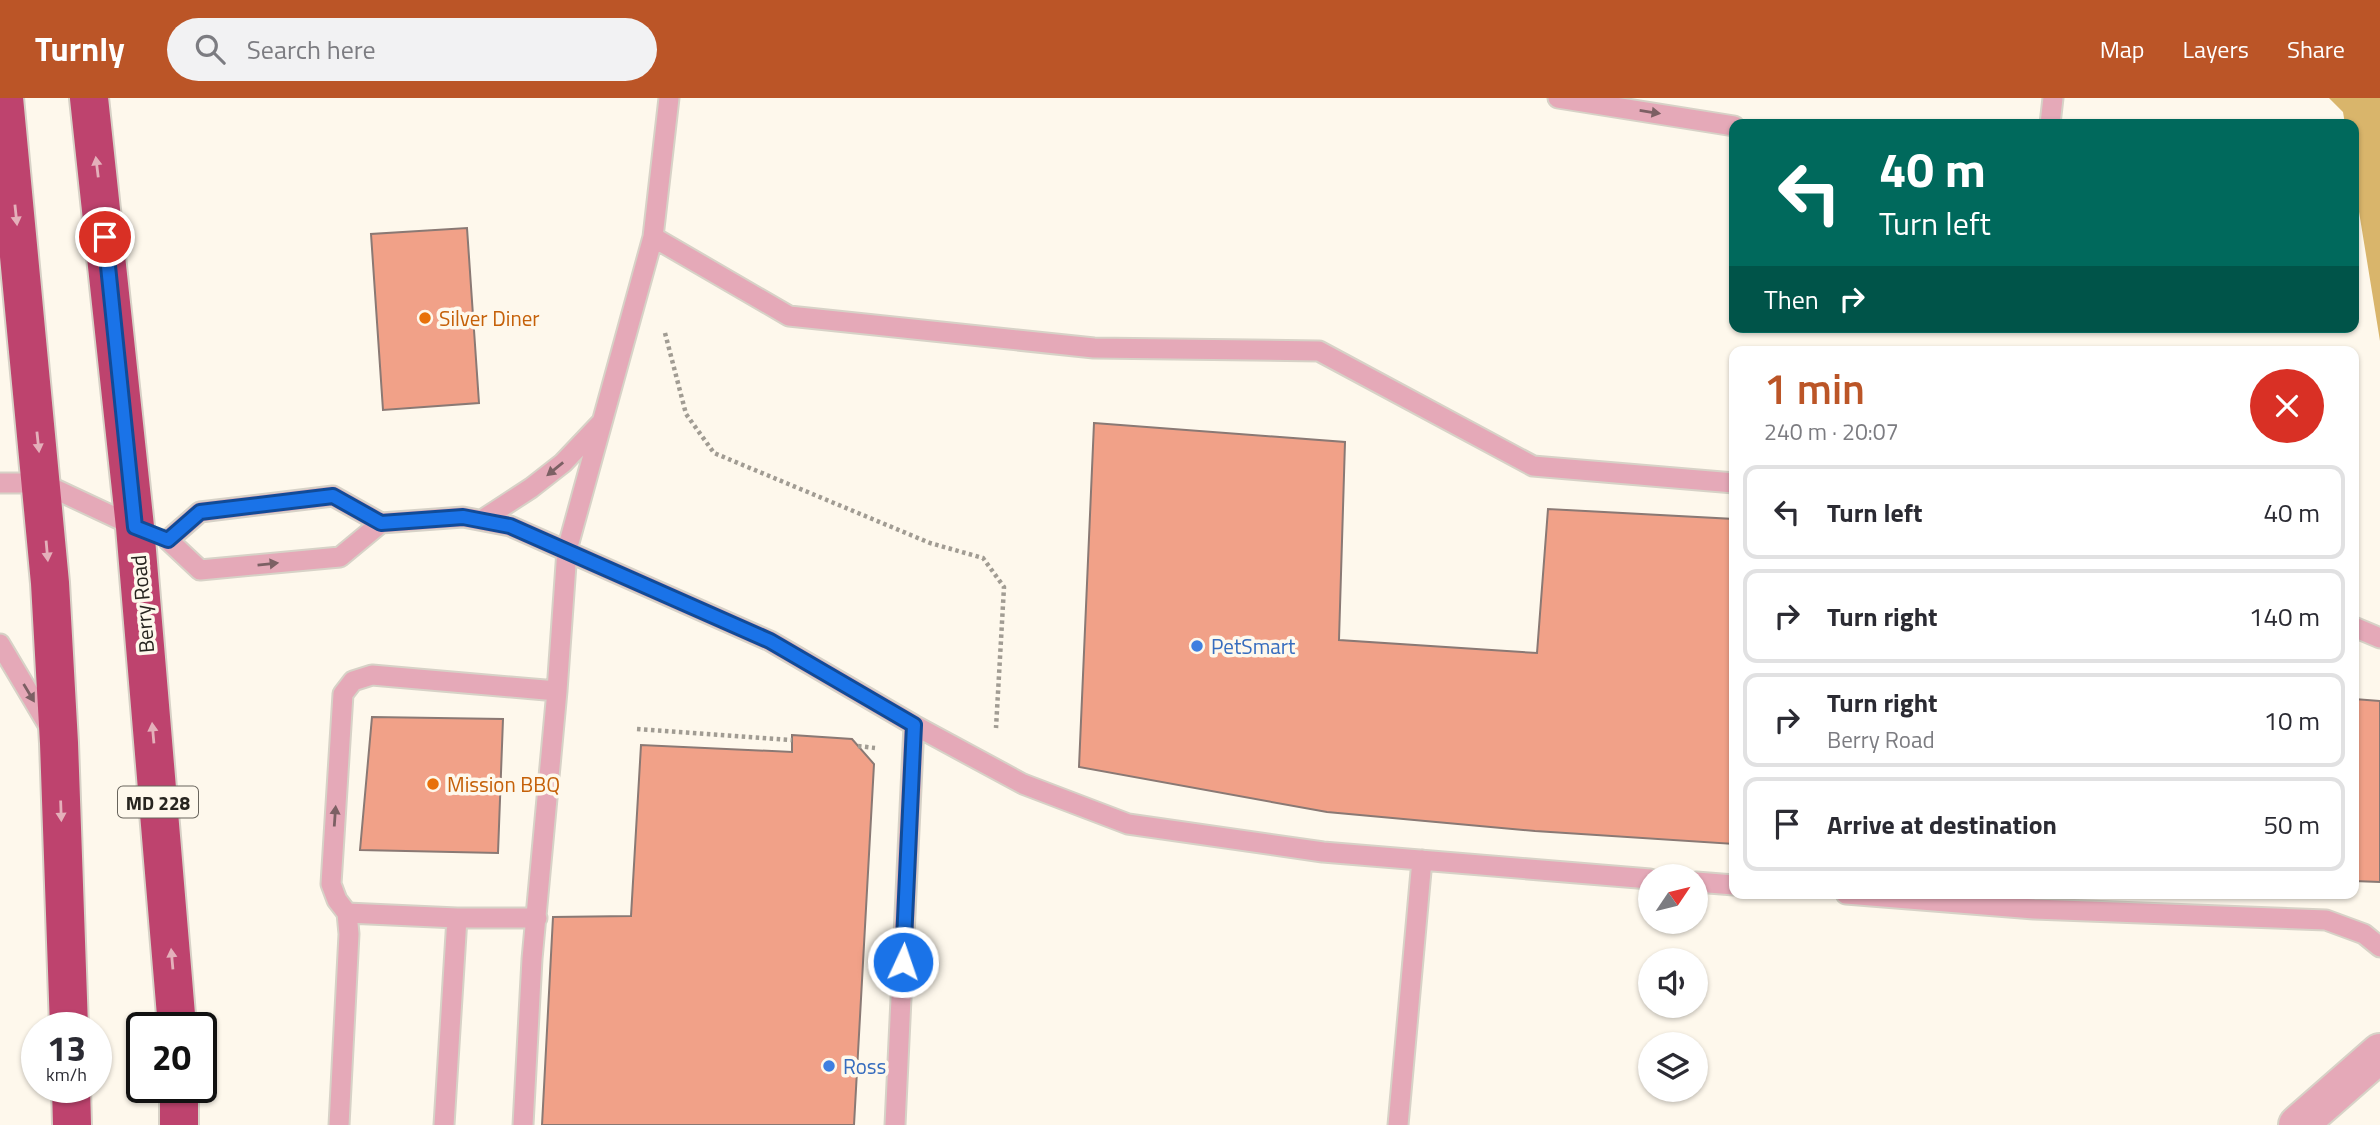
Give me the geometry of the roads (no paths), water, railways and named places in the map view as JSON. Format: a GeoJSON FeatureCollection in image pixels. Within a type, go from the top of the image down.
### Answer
{"type":"FeatureCollection","features":[{"type":"Feature","properties":{"kind":"highway"},"geometry":{"type":"LineString","coordinates":[[4,98],[42,483],[59,743],[68,1012]]}},
{"type":"Feature","properties":{"kind":"highway","name":"Berry Road"},"geometry":{"type":"LineString","coordinates":[[89,98],[152,533],[176,1012]]}},
{"type":"Feature","properties":{"kind":"highway"},"geometry":{"type":"LineString","coordinates":[[71,1103],[72,1125]]}},
{"type":"Feature","properties":{"kind":"highway"},"geometry":{"type":"LineString","coordinates":[[179,1103],[179,1125]]}},
{"type":"Feature","properties":{"kind":"street"},"geometry":{"type":"LineString","coordinates":[[2298,1125],[2380,1052]]}},
{"type":"Feature","properties":{"kind":"lane"},"geometry":{"type":"LineString","coordinates":[[523,1125],[532,959],[567,550],[653,237],[669,98]]}},
{"type":"Feature","properties":{"kind":"lane"},"geometry":{"type":"LineString","coordinates":[[1558,98],[1729,125]]}},
{"type":"Feature","properties":{"kind":"lane"},"geometry":{"type":"LineString","coordinates":[[2051,119],[2053,98]]}},
{"type":"Feature","properties":{"kind":"lane"},"geometry":{"type":"LineString","coordinates":[[653,237],[789,317],[1094,348],[1319,351],[1534,466],[1729,483]]}},
{"type":"Feature","properties":{"kind":"lane"},"geometry":{"type":"LineString","coordinates":[[482,520],[563,463],[603,420]]}},
{"type":"Feature","properties":{"kind":"lane"},"geometry":{"type":"LineString","coordinates":[[0,483],[42,483],[152,533],[200,570],[340,557],[381,523]]}},
{"type":"Feature","properties":{"kind":"lane"},"geometry":{"type":"LineString","coordinates":[[152,533],[200,512],[333,496],[381,523],[463,517],[510,526],[770,641],[914,725],[1023,784],[1128,824],[1323,852],[1638,877]]}},
{"type":"Feature","properties":{"kind":"lane"},"geometry":{"type":"LineString","coordinates":[[2359,629],[2380,638]]}},
{"type":"Feature","properties":{"kind":"lane"},"geometry":{"type":"LineString","coordinates":[[0,644],[59,743]]}},
{"type":"Feature","properties":{"kind":"lane"},"geometry":{"type":"LineString","coordinates":[[339,1125],[349,934],[347,913],[337,900],[331,884],[343,694],[353,681],[372,676],[557,691]]}},
{"type":"Feature","properties":{"kind":"lane"},"geometry":{"type":"LineString","coordinates":[[895,1125],[914,725]]}},
{"type":"Feature","properties":{"kind":"lane"},"geometry":{"type":"LineString","coordinates":[[1398,1125],[1422,860]]}},
{"type":"Feature","properties":{"kind":"lane"},"geometry":{"type":"LineString","coordinates":[[1708,883],[1729,885]]}},
{"type":"Feature","properties":{"kind":"lane"},"geometry":{"type":"LineString","coordinates":[[1909,899],[2035,909],[2326,920],[2364,934],[2380,947]]}},
{"type":"Feature","properties":{"kind":"lane"},"geometry":{"type":"LineString","coordinates":[[347,913],[457,918],[537,918]]}},
{"type":"Feature","properties":{"kind":"lane"},"geometry":{"type":"LineString","coordinates":[[444,1125],[457,918]]}},
{"type":"Feature","properties":{"kind":"place","name":"Silver Diner"},"geometry":{"type":"Point","coordinates":[425,318]}},
{"type":"Feature","properties":{"kind":"place","name":"PetSmart"},"geometry":{"type":"Point","coordinates":[1197,646]}},
{"type":"Feature","properties":{"kind":"place","name":"Mission BBQ"},"geometry":{"type":"Point","coordinates":[433,784]}},
{"type":"Feature","properties":{"kind":"place","name":"Ross"},"geometry":{"type":"Point","coordinates":[829,1066]}}]}
